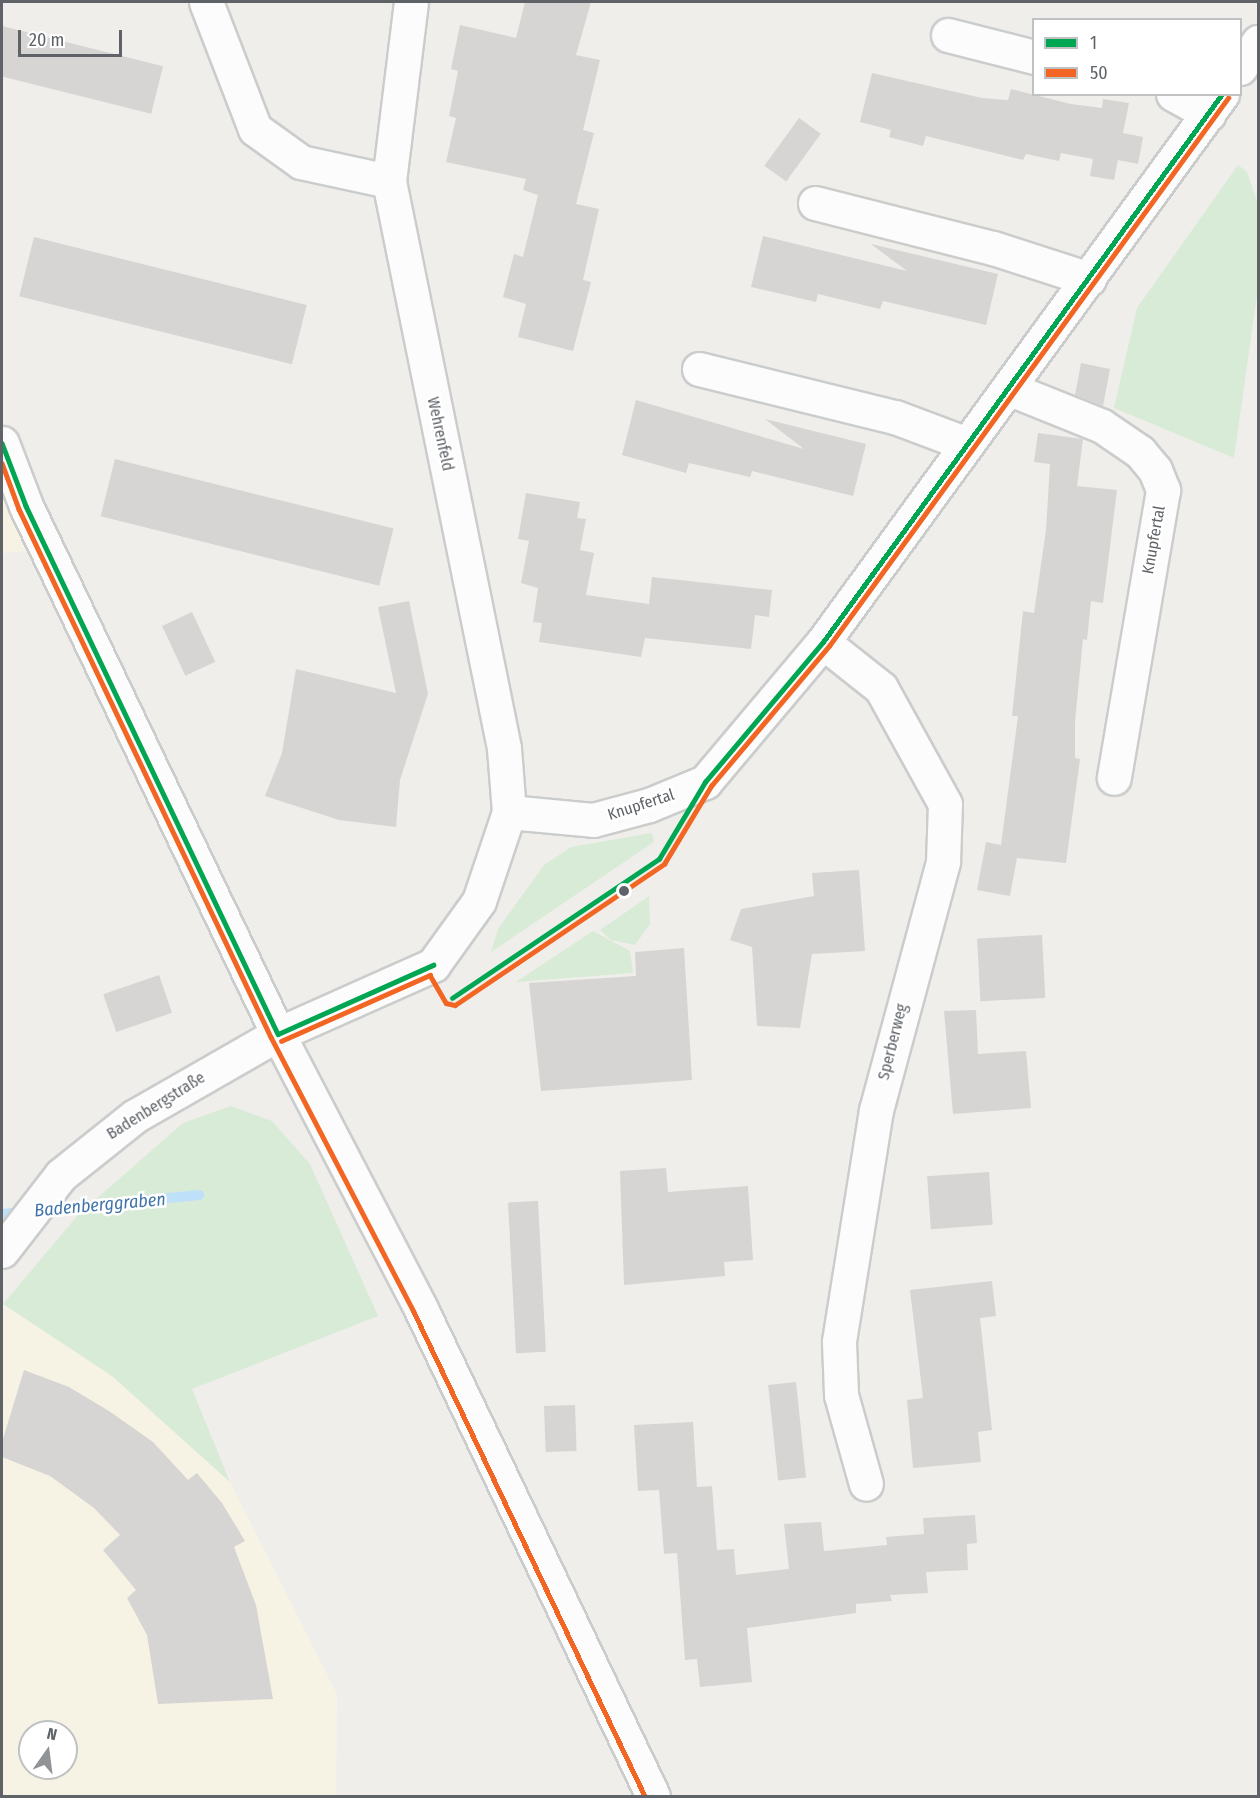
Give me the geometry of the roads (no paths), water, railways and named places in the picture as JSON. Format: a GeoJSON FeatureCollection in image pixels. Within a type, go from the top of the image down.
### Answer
{"type":"FeatureCollection","features":[{"type":"Feature","properties":{"kind":"street"},"geometry":{"type":"LineString","coordinates":[[206,2],[255,129],[302,162],[389,181]]}},
{"type":"Feature","properties":{"kind":"street","name":"Wehrenfeld"},"geometry":{"type":"LineString","coordinates":[[278,1034],[433,965],[479,901],[509,812],[504,748],[389,181],[411,2]]}},
{"type":"Feature","properties":{"kind":"street"},"geometry":{"type":"LineString","coordinates":[[948,35],[1032,56]]}},
{"type":"Feature","properties":{"kind":"street"},"geometry":{"type":"LineString","coordinates":[[1242,65],[1258,42]]}},
{"type":"Feature","properties":{"kind":"street","name":"Knupfertal"},"geometry":{"type":"LineString","coordinates":[[509,812],[593,820],[649,805],[705,782],[823,642],[964,443],[1010,389],[1215,104],[1181,96]]}},
{"type":"Feature","properties":{"kind":"street"},"geometry":{"type":"LineString","coordinates":[[815,203],[993,248],[1089,279]]}},
{"type":"Feature","properties":{"kind":"street"},"geometry":{"type":"LineString","coordinates":[[699,369],[895,417],[964,443]]}},
{"type":"Feature","properties":{"kind":"street","name":"Knupfertal"},"geometry":{"type":"LineString","coordinates":[[1010,389],[1102,426],[1140,452],[1155,470],[1163,490],[1114,778]]}},
{"type":"Feature","properties":{"kind":"street"},"geometry":{"type":"LineString","coordinates":[[2,443],[26,507],[278,1034],[421,1309],[653,1797]]}},
{"type":"Feature","properties":{"kind":"street","name":"Sperberweg"},"geometry":{"type":"LineString","coordinates":[[823,642],[881,688],[945,804],[943,862],[876,1110],[839,1342],[841,1395],[866,1484]]}},
{"type":"Feature","properties":{"kind":"street","name":"Badenbergstraße"},"geometry":{"type":"LineString","coordinates":[[10,1240],[61,1175],[135,1116],[278,1034]]}},
{"type":"Feature","properties":{"kind":"waterway","name":"Badenberggraben"},"geometry":{"type":"LineString","coordinates":[[44,1210],[199,1195]]}},
{"type":"Feature","properties":{"kind":"waterway","name":"Badenberggraben"},"geometry":{"type":"LineString","coordinates":[[2,1214],[22,1212]]}}]}
